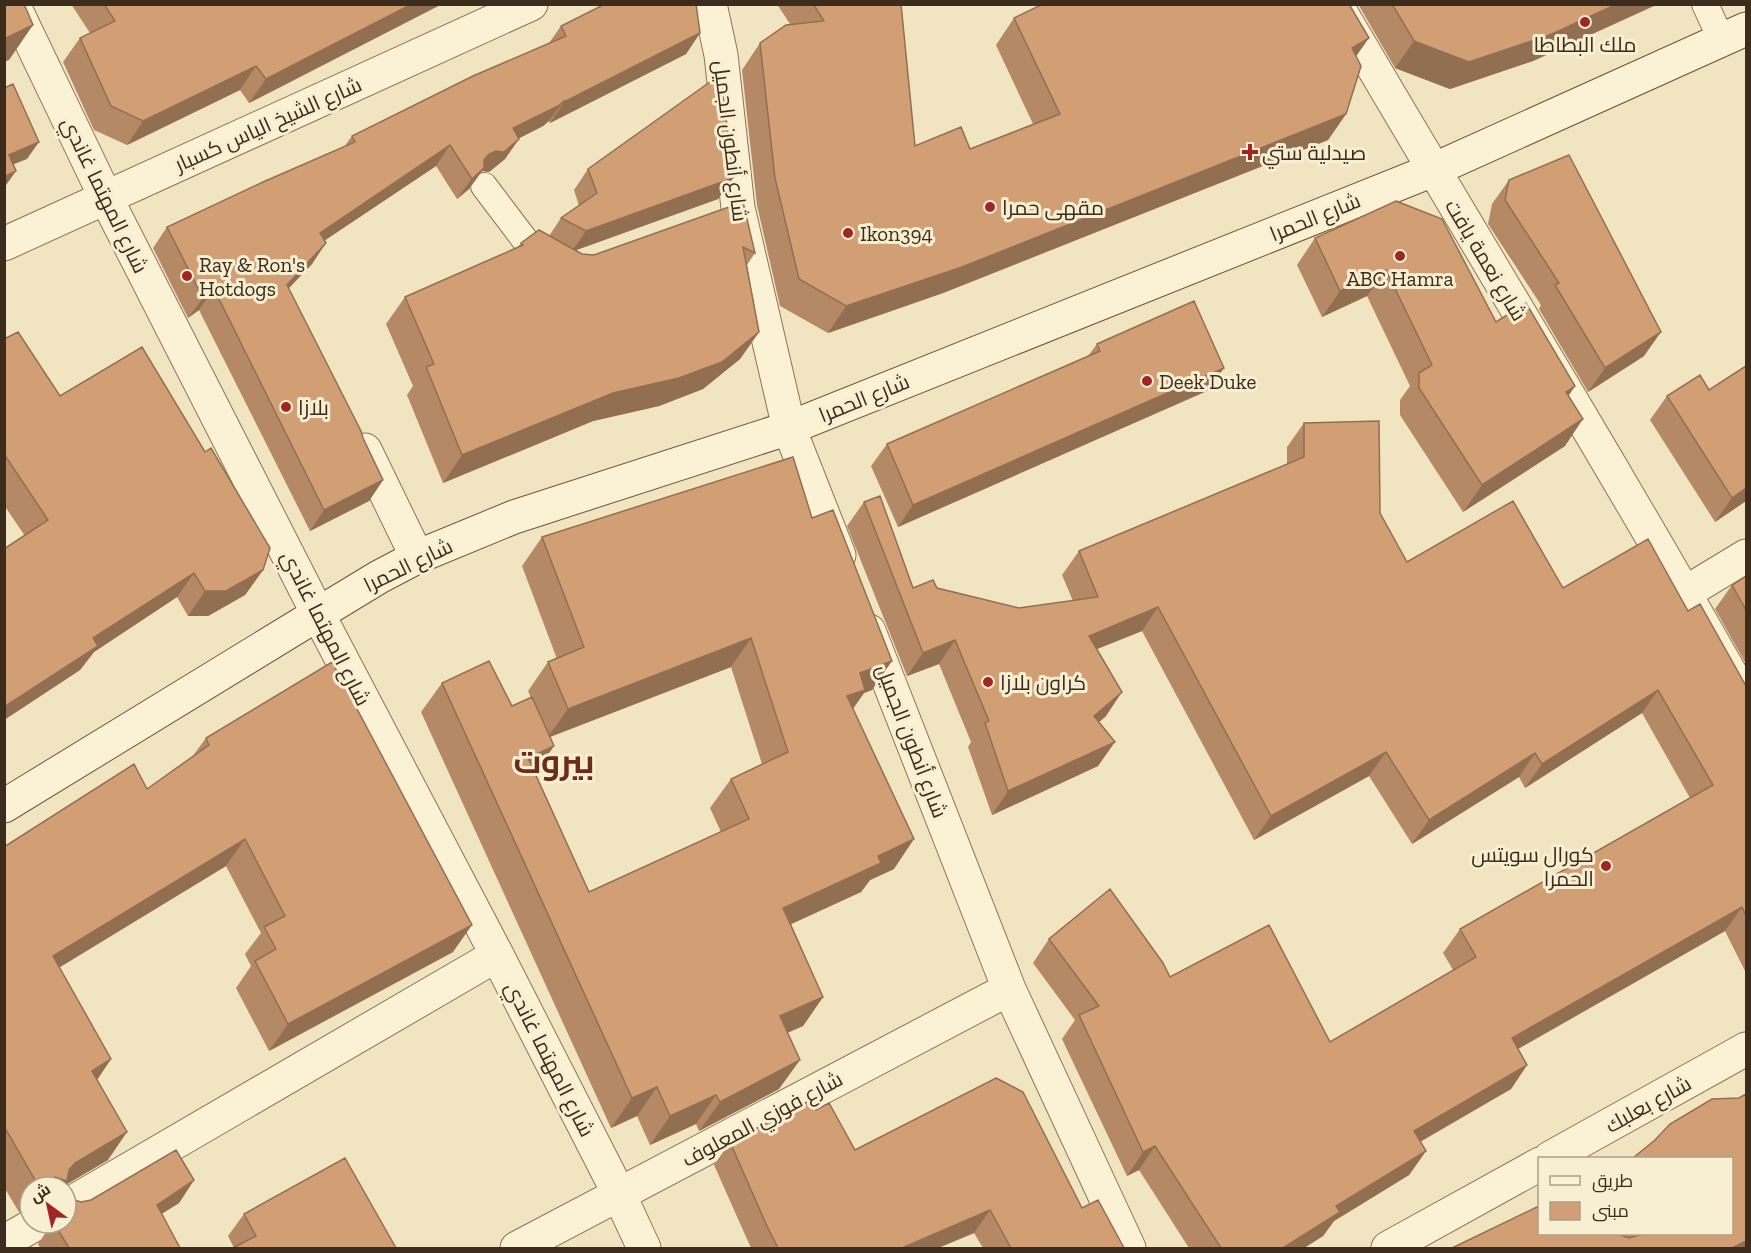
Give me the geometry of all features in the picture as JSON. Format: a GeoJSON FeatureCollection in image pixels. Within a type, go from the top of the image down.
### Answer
{"type":"FeatureCollection","features":[{"type":"Feature","properties":{"kind":"street","name":"شارع المهتما غاندي"},"geometry":{"type":"LineString","coordinates":[[13,4],[106,198],[318,614],[497,955],[619,1194],[644,1248]]}},
{"type":"Feature","properties":{"kind":"street","name":"شارع الشيخ الياس كسبار"},"geometry":{"type":"LineString","coordinates":[[4,244],[531,4]]}},
{"type":"Feature","properties":{"kind":"street","name":"شارع أنطون الجميل"},"geometry":{"type":"LineString","coordinates":[[710,4],[721,55],[727,212],[789,428],[1009,989],[1129,1248]]}},
{"type":"Feature","properties":{"kind":"street","name":"شارع نعمة يافت"},"geometry":{"type":"LineString","coordinates":[[1336,4],[1685,593],[1746,701]]}},
{"type":"Feature","properties":{"kind":"street","name":"شارع الحمرا"},"geometry":{"type":"LineString","coordinates":[[4,806],[379,577],[417,557],[514,517],[789,428],[1433,170],[1734,35]]}},
{"type":"Feature","properties":{"kind":"street"},"geometry":{"type":"LineString","coordinates":[[365,450],[417,557]]}},
{"type":"Feature","properties":{"kind":"street"},"geometry":{"type":"LineString","coordinates":[[1685,593],[1746,556]]}},
{"type":"Feature","properties":{"kind":"street"},"geometry":{"type":"LineString","coordinates":[[78,1199],[497,955]]}},
{"type":"Feature","properties":{"kind":"street","name":"شارع فوزي المعلوف"},"geometry":{"type":"LineString","coordinates":[[517,1248],[1009,989]]}},
{"type":"Feature","properties":{"kind":"street","name":"شارع بعلبك"},"geometry":{"type":"LineString","coordinates":[[1555,1157],[1746,1049]]}},
{"type":"Feature","properties":{"kind":"street","name":"شارع بعلبك"},"geometry":{"type":"LineString","coordinates":[[1388,1248],[1538,1166]]}},
{"type":"Feature","properties":{"kind":"street"},"geometry":{"type":"LineString","coordinates":[[9,1248],[4,1242],[18,1234]]}},
{"type":"Feature","properties":{"kind":"lane"},"geometry":{"type":"LineString","coordinates":[[1705,4],[1734,35]]}},
{"type":"Feature","properties":{"kind":"lane"},"geometry":{"type":"LineString","coordinates":[[484,186],[531,248],[570,268],[581,264]]}},
{"type":"Feature","properties":{"kind":"building"},"geometry":{"type":"Polygon","coordinates":[[[4,4],[24,4],[33,25],[4,39],[4,4]]]}},
{"type":"Feature","properties":{"kind":"building"},"geometry":{"type":"Polygon","coordinates":[[[104,4],[412,4],[266,79],[256,66],[143,121],[111,106],[80,38],[115,21],[104,4]]]}},
{"type":"Feature","properties":{"kind":"building"},"geometry":{"type":"Polygon","coordinates":[[[605,4],[696,4],[700,33],[513,128],[519,139],[504,152],[496,151],[489,154],[484,160],[484,168],[472,179],[450,145],[320,233],[326,243],[287,285],[361,431],[383,480],[324,510],[214,289],[203,298],[167,227],[355,142],[352,136],[473,76],[566,36],[561,26],[605,4]]]}},
{"type":"Feature","properties":{"kind":"building"},"geometry":{"type":"Polygon","coordinates":[[[813,4],[901,4],[915,146],[961,127],[970,149],[1060,114],[1014,18],[1043,4],[1349,4],[1369,38],[1352,48],[1361,66],[1346,114],[962,267],[846,306],[799,279],[775,178],[760,43],[786,25],[824,21],[813,4]]]}},
{"type":"Feature","properties":{"kind":"building"},"geometry":{"type":"Polygon","coordinates":[[[1392,4],[1617,4],[1552,34],[1469,62],[1414,41],[1392,4]]]}},
{"type":"Feature","properties":{"kind":"building"},"geometry":{"type":"Polygon","coordinates":[[[721,74],[733,178],[586,231],[561,218],[597,193],[588,169],[721,74]]]}},
{"type":"Feature","properties":{"kind":"building"},"geometry":{"type":"Polygon","coordinates":[[[13,84],[39,142],[9,155],[16,171],[4,177],[4,88],[13,84]]]}},
{"type":"Feature","properties":{"kind":"building"},"geometry":{"type":"Polygon","coordinates":[[[1569,155],[1661,332],[1605,368],[1555,285],[1559,283],[1505,200],[1509,180],[1569,155]]]}},
{"type":"Feature","properties":{"kind":"building"},"geometry":{"type":"Polygon","coordinates":[[[1396,201],[1442,219],[1496,322],[1526,303],[1575,386],[1566,392],[1583,419],[1482,485],[1419,388],[1419,373],[1432,365],[1386,270],[1340,291],[1315,238],[1396,201]]]}},
{"type":"Feature","properties":{"kind":"building"},"geometry":{"type":"Polygon","coordinates":[[[743,202],[755,253],[743,247],[759,332],[722,362],[679,378],[613,393],[462,455],[426,367],[434,364],[405,297],[523,245],[521,243],[539,230],[582,254],[594,255],[743,202]]]}},
{"type":"Feature","properties":{"kind":"building"},"geometry":{"type":"Polygon","coordinates":[[[1194,301],[1224,368],[913,505],[887,444],[1100,351],[1097,344],[1194,301]]]}},
{"type":"Feature","properties":{"kind":"building"},"geometry":{"type":"Polygon","coordinates":[[[18,332],[60,396],[142,347],[205,452],[211,448],[270,548],[263,570],[226,591],[205,591],[194,573],[93,638],[98,646],[4,707],[4,549],[48,520],[4,454],[4,339],[18,332]]]}},
{"type":"Feature","properties":{"kind":"building"},"geometry":{"type":"Polygon","coordinates":[[[1746,366],[1746,488],[1732,498],[1667,396],[1700,375],[1709,390],[1746,366]]]}},
{"type":"Feature","properties":{"kind":"building"},"geometry":{"type":"Polygon","coordinates":[[[1379,421],[1380,513],[1407,562],[1513,501],[1563,588],[1648,539],[1688,611],[1700,604],[1746,686],[1746,916],[1742,907],[1512,1038],[1527,1065],[1414,1131],[1426,1151],[1336,1206],[1340,1212],[1283,1248],[1221,1248],[1155,1146],[1143,1152],[1079,1015],[1099,1006],[1049,939],[1110,889],[1163,963],[1170,977],[1269,925],[1330,1042],[1476,957],[1460,929],[1713,785],[1658,690],[1542,764],[1535,753],[1429,820],[1386,752],[1271,816],[1158,607],[1089,636],[1122,692],[1094,716],[1115,742],[1008,791],[985,723],[989,721],[955,640],[923,653],[864,502],[880,496],[913,588],[933,580],[937,588],[1019,608],[1098,597],[1079,551],[1304,457],[1304,423],[1379,421]]]}},
{"type":"Feature","properties":{"kind":"building"},"geometry":{"type":"Polygon","coordinates":[[[793,457],[812,518],[833,510],[892,661],[860,673],[865,690],[847,696],[914,839],[878,856],[881,863],[783,908],[823,997],[780,1016],[800,1060],[720,1102],[716,1095],[670,1116],[657,1087],[632,1098],[442,683],[489,661],[512,706],[532,697],[554,746],[528,758],[589,892],[749,819],[731,779],[788,752],[751,638],[568,709],[548,662],[584,647],[542,537],[793,457]]]}},
{"type":"Feature","properties":{"kind":"building"},"geometry":{"type":"Polygon","coordinates":[[[1746,576],[1746,610],[1732,585],[1746,576]]]}},
{"type":"Feature","properties":{"kind":"building"},"geometry":{"type":"Polygon","coordinates":[[[332,662],[472,925],[288,1024],[255,961],[276,949],[264,927],[285,916],[245,839],[53,956],[111,1059],[92,1071],[127,1132],[75,1163],[68,1175],[32,1175],[4,1126],[4,847],[134,764],[147,789],[209,745],[206,738],[332,662]]]}},
{"type":"Feature","properties":{"kind":"building"},"geometry":{"type":"Polygon","coordinates":[[[996,1078],[1023,1092],[1082,1208],[1098,1200],[1124,1248],[1011,1248],[990,1210],[902,1248],[778,1248],[730,1142],[811,1100],[816,1110],[829,1103],[855,1150],[996,1078]]]}},
{"type":"Feature","properties":{"kind":"building"},"geometry":{"type":"Polygon","coordinates":[[[1746,1094],[1746,1241],[1732,1248],[1452,1248],[1538,1206],[1538,1235],[1620,1235],[1629,1238],[1640,1235],[1733,1235],[1733,1157],[1634,1157],[1670,1124],[1712,1099],[1739,1098],[1746,1094]]]}},
{"type":"Feature","properties":{"kind":"building"},"geometry":{"type":"Polygon","coordinates":[[[176,1150],[194,1180],[157,1205],[180,1248],[69,1248],[61,1235],[78,1235],[78,1201],[91,1200],[176,1150]]]}},
{"type":"Feature","properties":{"kind":"building"},"geometry":{"type":"Polygon","coordinates":[[[345,1158],[396,1248],[233,1248],[256,1236],[244,1214],[345,1158]]]}},
{"type":"Feature","properties":{"kind":"place","name":"ملك البطاطا"},"geometry":{"type":"Point","coordinates":[1585,22]}},
{"type":"Feature","properties":{"kind":"place","name":"صيدلية ستي"},"geometry":{"type":"Point","coordinates":[1250,152]}},
{"type":"Feature","properties":{"kind":"place","name":"مقهى حمرا"},"geometry":{"type":"Point","coordinates":[990,207]}},
{"type":"Feature","properties":{"kind":"place","name":"Ikon394"},"geometry":{"type":"Point","coordinates":[848,233]}},
{"type":"Feature","properties":{"kind":"place","name":"ABC Hamra"},"geometry":{"type":"Point","coordinates":[1400,256]}},
{"type":"Feature","properties":{"kind":"place","name":"Ray & Ron's Hotdogs"},"geometry":{"type":"Point","coordinates":[187,276]}},
{"type":"Feature","properties":{"kind":"place","name":"Deek Duke"},"geometry":{"type":"Point","coordinates":[1147,381]}},
{"type":"Feature","properties":{"kind":"place","name":"بلازا"},"geometry":{"type":"Point","coordinates":[286,407]}},
{"type":"Feature","properties":{"kind":"place","name":"كراون بلازا"},"geometry":{"type":"Point","coordinates":[988,682]}},
{"type":"Feature","properties":{"kind":"place","name":"كورال سويتس الحمرا"},"geometry":{"type":"Point","coordinates":[1606,866]}},
{"type":"Feature","properties":{"kind":"district","name":"بيروت"},"geometry":{"type":"Point","coordinates":[554,761]}}]}
